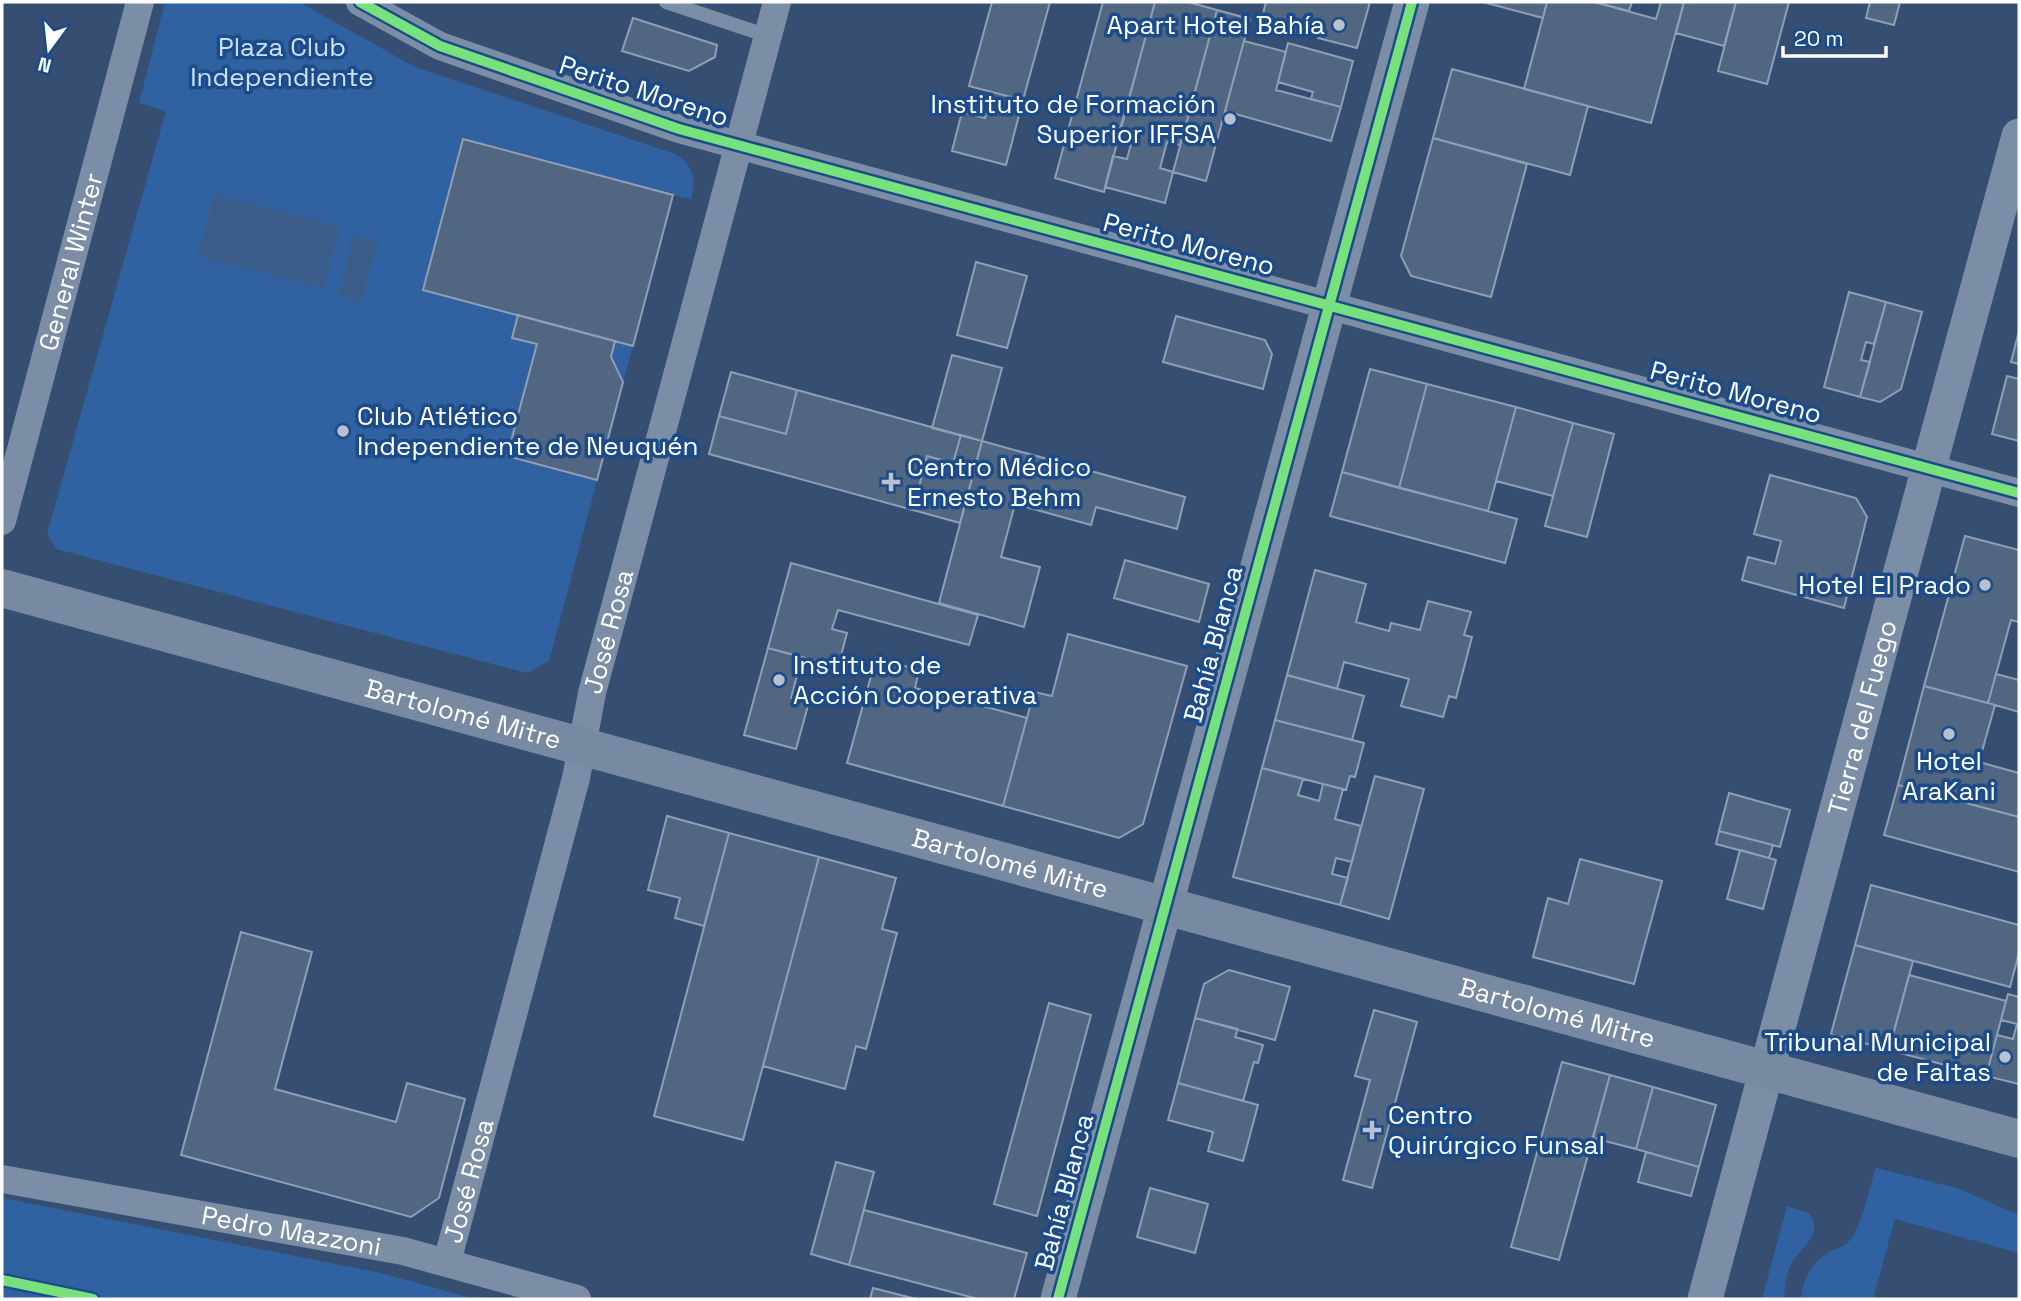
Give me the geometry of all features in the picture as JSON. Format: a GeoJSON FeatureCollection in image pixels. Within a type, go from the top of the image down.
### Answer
{"type":"FeatureCollection","features":[{"type":"Feature","properties":{"kind":"main road","name":"Bartolomé Mitre"},"geometry":{"type":"LineString","coordinates":[[2,588],[2019,1139]]}},
{"type":"Feature","properties":{"kind":"street","name":"General Winter"},"geometry":{"type":"LineString","coordinates":[[2,522],[140,2]]}},
{"type":"Feature","properties":{"kind":"street","name":"Perito Moreno"},"geometry":{"type":"LineString","coordinates":[[360,2],[409,30],[463,55],[679,129],[2019,493]]}},
{"type":"Feature","properties":{"kind":"street","name":"José Rosa"},"geometry":{"type":"LineString","coordinates":[[447,1262],[576,778],[592,693],[777,2]]}},
{"type":"Feature","properties":{"kind":"street","name":"Bahía Blanca"},"geometry":{"type":"LineString","coordinates":[[1058,1299],[1412,2]]}},
{"type":"Feature","properties":{"kind":"street","name":"Tierra del Fuego"},"geometry":{"type":"LineString","coordinates":[[1705,1299],[2019,136]]}},
{"type":"Feature","properties":{"kind":"street","name":"Pedro Mazzoni"},"geometry":{"type":"LineString","coordinates":[[2,1179],[403,1251],[577,1299]]}},
{"type":"Feature","properties":{"kind":"lane"},"geometry":{"type":"LineString","coordinates":[[666,2],[768,36]]}},
{"type":"Feature","properties":{"kind":"green space","name":"Club Atlético Independiente de Neuquén"},"geometry":{"type":"Polygon","coordinates":[[[165,2],[299,2],[415,67],[675,154],[690,168],[693,179],[691,199],[673,195],[549,661],[527,673],[56,549],[47,534],[166,111],[139,103],[165,2]]]}},
{"type":"Feature","properties":{"kind":"green space"},"geometry":{"type":"Polygon","coordinates":[[[1876,1168],[1957,1188],[2019,1215],[2019,1253],[1895,1219],[1873,1299],[1801,1299],[1805,1280],[1816,1262],[1827,1253],[1845,1245],[1854,1234],[1876,1168]]]}},
{"type":"Feature","properties":{"kind":"green space"},"geometry":{"type":"Polygon","coordinates":[[[2,1198],[381,1273],[471,1298],[2,1299],[2,1198]]]}},
{"type":"Feature","properties":{"kind":"green space"},"geometry":{"type":"Polygon","coordinates":[[[1787,1206],[1809,1213],[1813,1220],[1813,1233],[1791,1265],[1784,1299],[1762,1299],[1787,1206]]]}},
{"type":"Feature","properties":{"kind":"shaded area"},"geometry":{"type":"Polygon","coordinates":[[[214,194],[340,226],[324,289],[198,256],[214,194]]]}},
{"type":"Feature","properties":{"kind":"shaded area"},"geometry":{"type":"Polygon","coordinates":[[[354,234],[378,240],[362,302],[338,296],[354,234]]]}},
{"type":"Feature","properties":{"kind":"building"},"geometry":{"type":"Polygon","coordinates":[[[992,2],[1050,2],[1023,100],[969,86],[992,2]]]}},
{"type":"Feature","properties":{"kind":"building"},"geometry":{"type":"Polygon","coordinates":[[[1103,2],[1155,2],[1104,192],[1055,178],[1103,2]]]}},
{"type":"Feature","properties":{"kind":"building"},"geometry":{"type":"Polygon","coordinates":[[[1155,2],[1188,2],[1217,10],[1189,114],[1129,98],[1155,2]]]}},
{"type":"Feature","properties":{"kind":"building","name":"Apart Hotel Bahía"},"geometry":{"type":"Polygon","coordinates":[[[1266,2],[1370,2],[1357,48],[1318,38],[1321,27],[1308,23],[1305,34],[1261,22],[1266,2]]]}},
{"type":"Feature","properties":{"kind":"building"},"geometry":{"type":"Polygon","coordinates":[[[1483,2],[1547,2],[1543,18],[1483,2]]]}},
{"type":"Feature","properties":{"kind":"building"},"geometry":{"type":"Polygon","coordinates":[[[1547,2],[1594,2],[1656,19],[1661,2],[1684,2],[1651,123],[1524,89],[1547,2]]]}},
{"type":"Feature","properties":{"kind":"building"},"geometry":{"type":"Polygon","coordinates":[[[1594,2],[1632,2],[1629,11],[1594,2]]]}},
{"type":"Feature","properties":{"kind":"building"},"geometry":{"type":"Polygon","coordinates":[[[1684,2],[1736,2],[1724,46],[1676,33],[1684,2]]]}},
{"type":"Feature","properties":{"kind":"building"},"geometry":{"type":"Polygon","coordinates":[[[1736,2],[1789,2],[1767,84],[1718,71],[1736,2]]]}},
{"type":"Feature","properties":{"kind":"building"},"geometry":{"type":"Polygon","coordinates":[[[1870,2],[1900,2],[1894,25],[1866,18],[1870,2]]]}},
{"type":"Feature","properties":{"kind":"building"},"geometry":{"type":"Polygon","coordinates":[[[1217,10],[1250,19],[1206,181],[1173,172],[1217,10]]]}},
{"type":"Feature","properties":{"kind":"building"},"geometry":{"type":"Polygon","coordinates":[[[633,18],[717,45],[715,57],[689,71],[622,51],[633,18]]]}},
{"type":"Feature","properties":{"kind":"building"},"geometry":{"type":"Polygon","coordinates":[[[1244,41],[1286,52],[1276,90],[1341,107],[1331,141],[1225,111],[1244,41]]]}},
{"type":"Feature","properties":{"kind":"building"},"geometry":{"type":"Polygon","coordinates":[[[1288,43],[1353,61],[1341,107],[1311,99],[1313,92],[1278,82],[1288,43]]]}},
{"type":"Feature","properties":{"kind":"building"},"geometry":{"type":"Polygon","coordinates":[[[1452,69],[1588,106],[1570,175],[1433,138],[1452,69]]]}},
{"type":"Feature","properties":{"kind":"building"},"geometry":{"type":"Polygon","coordinates":[[[992,92],[1023,100],[1006,165],[952,151],[962,112],[985,118],[992,92]]]}},
{"type":"Feature","properties":{"kind":"building"},"geometry":{"type":"Polygon","coordinates":[[[1129,98],[1189,114],[1180,145],[1167,142],[1160,168],[1173,172],[1165,203],[1105,187],[1113,156],[1127,159],[1134,133],[1120,129],[1129,98]]]}},
{"type":"Feature","properties":{"kind":"building"},"geometry":{"type":"Polygon","coordinates":[[[1433,138],[1527,164],[1491,297],[1411,276],[1401,256],[1433,138]]]}},
{"type":"Feature","properties":{"kind":"building"},"geometry":{"type":"Polygon","coordinates":[[[463,139],[673,195],[633,346],[423,290],[463,139]]]}},
{"type":"Feature","properties":{"kind":"building"},"geometry":{"type":"Polygon","coordinates":[[[976,262],[1027,276],[1007,348],[957,335],[976,262]]]}},
{"type":"Feature","properties":{"kind":"building"},"geometry":{"type":"Polygon","coordinates":[[[1849,292],[1886,302],[1874,344],[1866,342],[1861,360],[1870,362],[1860,397],[1824,387],[1849,292]]]}},
{"type":"Feature","properties":{"kind":"building"},"geometry":{"type":"Polygon","coordinates":[[[1886,302],[1922,312],[1901,389],[1880,402],[1860,397],[1886,302]]]}},
{"type":"Feature","properties":{"kind":"building"},"geometry":{"type":"Polygon","coordinates":[[[518,315],[615,341],[611,357],[623,382],[597,480],[507,456],[537,344],[512,338],[518,315]]]}},
{"type":"Feature","properties":{"kind":"building"},"geometry":{"type":"Polygon","coordinates":[[[1176,316],[1265,340],[1272,354],[1263,389],[1163,362],[1176,316]]]}},
{"type":"Feature","properties":{"kind":"building"},"geometry":{"type":"Polygon","coordinates":[[[2019,336],[2019,364],[2011,362],[2019,336]]]}},
{"type":"Feature","properties":{"kind":"building"},"geometry":{"type":"Polygon","coordinates":[[[952,355],[1002,368],[982,441],[932,428],[952,355]]]}},
{"type":"Feature","properties":{"kind":"building"},"geometry":{"type":"Polygon","coordinates":[[[1370,369],[1427,384],[1399,488],[1342,472],[1370,369]]]}},
{"type":"Feature","properties":{"kind":"building"},"geometry":{"type":"Polygon","coordinates":[[[731,372],[797,390],[786,434],[719,416],[731,372]]]}},
{"type":"Feature","properties":{"kind":"building"},"geometry":{"type":"Polygon","coordinates":[[[2007,376],[2019,379],[2019,441],[1992,434],[2007,376]]]}},
{"type":"Feature","properties":{"kind":"building"},"geometry":{"type":"Polygon","coordinates":[[[1427,384],[1516,407],[1488,511],[1399,488],[1427,384]]]}},
{"type":"Feature","properties":{"kind":"building","name":"Centro Médico Ernesto Behm"},"geometry":{"type":"Polygon","coordinates":[[[797,390],[982,441],[960,523],[709,454],[719,416],[786,434],[797,390]]]}},
{"type":"Feature","properties":{"kind":"building"},"geometry":{"type":"Polygon","coordinates":[[[1516,407],[1573,423],[1553,496],[1496,481],[1516,407]]]}},
{"type":"Feature","properties":{"kind":"building"},"geometry":{"type":"Polygon","coordinates":[[[1573,423],[1614,434],[1587,537],[1545,526],[1573,423]]]}},
{"type":"Feature","properties":{"kind":"building"},"geometry":{"type":"Polygon","coordinates":[[[961,435],[982,441],[960,523],[913,510],[927,456],[953,463],[961,435]]]}},
{"type":"Feature","properties":{"kind":"building"},"geometry":{"type":"Polygon","coordinates":[[[982,441],[1185,497],[1177,529],[1096,507],[1091,525],[1015,504],[1001,557],[1040,567],[1024,627],[939,603],[982,441]]]}},
{"type":"Feature","properties":{"kind":"building"},"geometry":{"type":"Polygon","coordinates":[[[1342,472],[1517,519],[1505,563],[1330,516],[1342,472]]]}},
{"type":"Feature","properties":{"kind":"building"},"geometry":{"type":"Polygon","coordinates":[[[1770,475],[1856,498],[1867,517],[1844,608],[1742,580],[1748,557],[1775,564],[1781,541],[1754,534],[1770,475]]]}},
{"type":"Feature","properties":{"kind":"building","name":"Hotel El Prado"},"geometry":{"type":"Polygon","coordinates":[[[1965,536],[2019,550],[2019,622],[2011,620],[1988,703],[1924,686],[1965,536]]]}},
{"type":"Feature","properties":{"kind":"building"},"geometry":{"type":"Polygon","coordinates":[[[1125,560],[1209,584],[1199,622],[1114,598],[1125,560]]]}},
{"type":"Feature","properties":{"kind":"building"},"geometry":{"type":"Polygon","coordinates":[[[791,563],[978,615],[969,645],[838,610],[832,629],[847,633],[838,667],[768,648],[791,563]]]}},
{"type":"Feature","properties":{"kind":"building"},"geometry":{"type":"Polygon","coordinates":[[[1315,570],[1366,584],[1356,622],[1389,631],[1391,623],[1420,630],[1428,601],[1471,612],[1464,635],[1472,637],[1456,698],[1449,696],[1443,717],[1401,706],[1409,679],[1344,662],[1337,689],[1287,675],[1315,570]]]}},
{"type":"Feature","properties":{"kind":"building"},"geometry":{"type":"Polygon","coordinates":[[[1068,634],[1187,666],[1143,824],[1119,838],[1003,806],[1034,692],[1052,696],[1068,634]]]}},
{"type":"Feature","properties":{"kind":"building"},"geometry":{"type":"Polygon","coordinates":[[[768,648],[802,657],[791,698],[809,702],[796,749],[744,735],[768,648]]]}},
{"type":"Feature","properties":{"kind":"building"},"geometry":{"type":"Polygon","coordinates":[[[876,658],[919,670],[915,688],[1027,718],[1003,806],[847,763],[876,658]]]}},
{"type":"Feature","properties":{"kind":"building"},"geometry":{"type":"Polygon","coordinates":[[[1996,674],[2019,680],[2019,712],[1988,703],[1996,674]]]}},
{"type":"Feature","properties":{"kind":"building"},"geometry":{"type":"Polygon","coordinates":[[[1287,675],[1364,696],[1352,740],[1275,720],[1287,675]]]}},
{"type":"Feature","properties":{"kind":"building","name":"Hotel AraKani"},"geometry":{"type":"Polygon","coordinates":[[[1924,686],[1995,705],[1979,762],[2019,773],[2019,817],[1898,785],[1924,686]]]}},
{"type":"Feature","properties":{"kind":"building"},"geometry":{"type":"Polygon","coordinates":[[[1275,720],[1364,743],[1355,777],[1350,776],[1346,790],[1262,768],[1275,720]]]}},
{"type":"Feature","properties":{"kind":"building"},"geometry":{"type":"Polygon","coordinates":[[[1262,768],[1303,779],[1298,795],[1319,801],[1323,784],[1343,789],[1335,819],[1361,826],[1352,862],[1336,858],[1332,874],[1348,878],[1340,905],[1233,877],[1262,768]]]}},
{"type":"Feature","properties":{"kind":"building"},"geometry":{"type":"Polygon","coordinates":[[[1375,776],[1424,789],[1389,919],[1340,905],[1375,776]]]}},
{"type":"Feature","properties":{"kind":"building"},"geometry":{"type":"Polygon","coordinates":[[[1898,785],[2019,817],[2019,872],[1884,835],[1898,785]]]}},
{"type":"Feature","properties":{"kind":"building"},"geometry":{"type":"Polygon","coordinates":[[[1729,793],[1790,810],[1780,847],[1719,831],[1729,793]]]}},
{"type":"Feature","properties":{"kind":"building"},"geometry":{"type":"Polygon","coordinates":[[[667,816],[729,833],[704,926],[675,918],[680,898],[648,890],[667,816]]]}},
{"type":"Feature","properties":{"kind":"building"},"geometry":{"type":"Polygon","coordinates":[[[1719,831],[1773,845],[1769,858],[1716,844],[1719,831]]]}},
{"type":"Feature","properties":{"kind":"building"},"geometry":{"type":"Polygon","coordinates":[[[729,833],[819,857],[743,1140],[654,1116],[729,833]]]}},
{"type":"Feature","properties":{"kind":"building"},"geometry":{"type":"Polygon","coordinates":[[[1740,850],[1776,860],[1763,909],[1727,899],[1740,850]]]}},
{"type":"Feature","properties":{"kind":"building"},"geometry":{"type":"Polygon","coordinates":[[[819,857],[896,878],[882,929],[897,933],[866,1049],[856,1046],[845,1089],[763,1066],[819,857]]]}},
{"type":"Feature","properties":{"kind":"building"},"geometry":{"type":"Polygon","coordinates":[[[1580,859],[1662,881],[1634,984],[1533,957],[1548,898],[1568,904],[1580,859]]]}},
{"type":"Feature","properties":{"kind":"building"},"geometry":{"type":"Polygon","coordinates":[[[1871,885],[2019,925],[2019,953],[2010,987],[1855,945],[1871,885]]]}},
{"type":"Feature","properties":{"kind":"building"},"geometry":{"type":"Polygon","coordinates":[[[241,932],[312,952],[275,1089],[396,1122],[407,1083],[465,1099],[439,1198],[411,1217],[181,1155],[241,932]]]}},
{"type":"Feature","properties":{"kind":"building"},"geometry":{"type":"Polygon","coordinates":[[[1855,945],[1913,961],[1889,1050],[1831,1034],[1855,945]]]}},
{"type":"Feature","properties":{"kind":"building"},"geometry":{"type":"Polygon","coordinates":[[[1229,970],[1290,987],[1275,1040],[1195,1018],[1204,984],[1229,970]]]}},
{"type":"Feature","properties":{"kind":"building"},"geometry":{"type":"Polygon","coordinates":[[[1909,975],[2006,1001],[1986,1076],[1889,1050],[1909,975]]]}},
{"type":"Feature","properties":{"kind":"building","name":"Tribunal Municipal de Faltas"},"geometry":{"type":"Polygon","coordinates":[[[2008,994],[2019,997],[2019,1084],[1986,1076],[1997,1035],[2013,1039],[2017,1024],[2001,1020],[2008,994]]]}},
{"type":"Feature","properties":{"kind":"building"},"geometry":{"type":"Polygon","coordinates":[[[1049,1003],[1091,1015],[1037,1216],[994,1204],[1049,1003]]]}},
{"type":"Feature","properties":{"kind":"building","name":"Centro Quirúrgico Funsal"},"geometry":{"type":"Polygon","coordinates":[[[1374,1010],[1417,1022],[1372,1188],[1343,1180],[1370,1080],[1355,1076],[1374,1010]]]}},
{"type":"Feature","properties":{"kind":"building"},"geometry":{"type":"Polygon","coordinates":[[[1195,1018],[1238,1029],[1235,1037],[1263,1045],[1258,1063],[1254,1062],[1243,1101],[1178,1083],[1195,1018]]]}},
{"type":"Feature","properties":{"kind":"building"},"geometry":{"type":"Polygon","coordinates":[[[1562,1062],[1610,1075],[1559,1260],[1511,1247],[1562,1062]]]}},
{"type":"Feature","properties":{"kind":"building"},"geometry":{"type":"Polygon","coordinates":[[[1610,1075],[1653,1087],[1636,1149],[1593,1138],[1610,1075]]]}},
{"type":"Feature","properties":{"kind":"building"},"geometry":{"type":"Polygon","coordinates":[[[1178,1083],[1258,1105],[1243,1161],[1208,1151],[1213,1132],[1168,1120],[1178,1083]]]}},
{"type":"Feature","properties":{"kind":"building"},"geometry":{"type":"Polygon","coordinates":[[[1653,1087],[1716,1105],[1699,1167],[1636,1149],[1653,1087]]]}},
{"type":"Feature","properties":{"kind":"building"},"geometry":{"type":"Polygon","coordinates":[[[1646,1152],[1699,1167],[1691,1196],[1638,1182],[1646,1152]]]}},
{"type":"Feature","properties":{"kind":"building"},"geometry":{"type":"Polygon","coordinates":[[[836,1162],[874,1172],[849,1265],[811,1254],[836,1162]]]}},
{"type":"Feature","properties":{"kind":"building"},"geometry":{"type":"Polygon","coordinates":[[[1150,1188],[1208,1204],[1195,1253],[1137,1237],[1150,1188]]]}},
{"type":"Feature","properties":{"kind":"building"},"geometry":{"type":"Polygon","coordinates":[[[864,1210],[1027,1253],[1014,1299],[978,1299],[849,1265],[864,1210]]]}},
{"type":"Feature","properties":{"kind":"building"},"geometry":{"type":"Polygon","coordinates":[[[873,1288],[916,1299],[870,1299],[873,1288]]]}},
{"type":"Feature","properties":{"kind":"cycle path"},"geometry":{"type":"LineString","coordinates":[[360,2],[440,46],[679,129],[2019,493]]}},
{"type":"Feature","properties":{"kind":"cycle path"},"geometry":{"type":"LineString","coordinates":[[1058,1299],[1412,2]]}},
{"type":"Feature","properties":{"kind":"cycle path"},"geometry":{"type":"LineString","coordinates":[[2,1280],[93,1299]]}},
{"type":"Feature","properties":{"kind":"place","name":"Apart Hotel Bahía"},"geometry":{"type":"Point","coordinates":[1339,25]}},
{"type":"Feature","properties":{"kind":"place","name":"Instituto de Formación Superior IFFSA"},"geometry":{"type":"Point","coordinates":[1230,119]}},
{"type":"Feature","properties":{"kind":"place","name":"Club Atlético Independiente de Neuquén"},"geometry":{"type":"Point","coordinates":[343,431]}},
{"type":"Feature","properties":{"kind":"place","name":"Centro Médico Ernesto Behm"},"geometry":{"type":"Point","coordinates":[891,482]}},
{"type":"Feature","properties":{"kind":"place","name":"Hotel El Prado"},"geometry":{"type":"Point","coordinates":[1985,585]}},
{"type":"Feature","properties":{"kind":"place","name":"Instituto de Acción Cooperativa"},"geometry":{"type":"Point","coordinates":[779,680]}},
{"type":"Feature","properties":{"kind":"place","name":"Hotel AraKani"},"geometry":{"type":"Point","coordinates":[1949,734]}},
{"type":"Feature","properties":{"kind":"place","name":"Tribunal Municipal de Faltas"},"geometry":{"type":"Point","coordinates":[2005,1057]}},
{"type":"Feature","properties":{"kind":"place","name":"Centro Quirúrgico Funsal"},"geometry":{"type":"Point","coordinates":[1372,1130]}},
{"type":"Feature","properties":{"kind":"park label","name":"Plaza Club Independiente"},"geometry":{"type":"Point","coordinates":[282,62]}}]}
